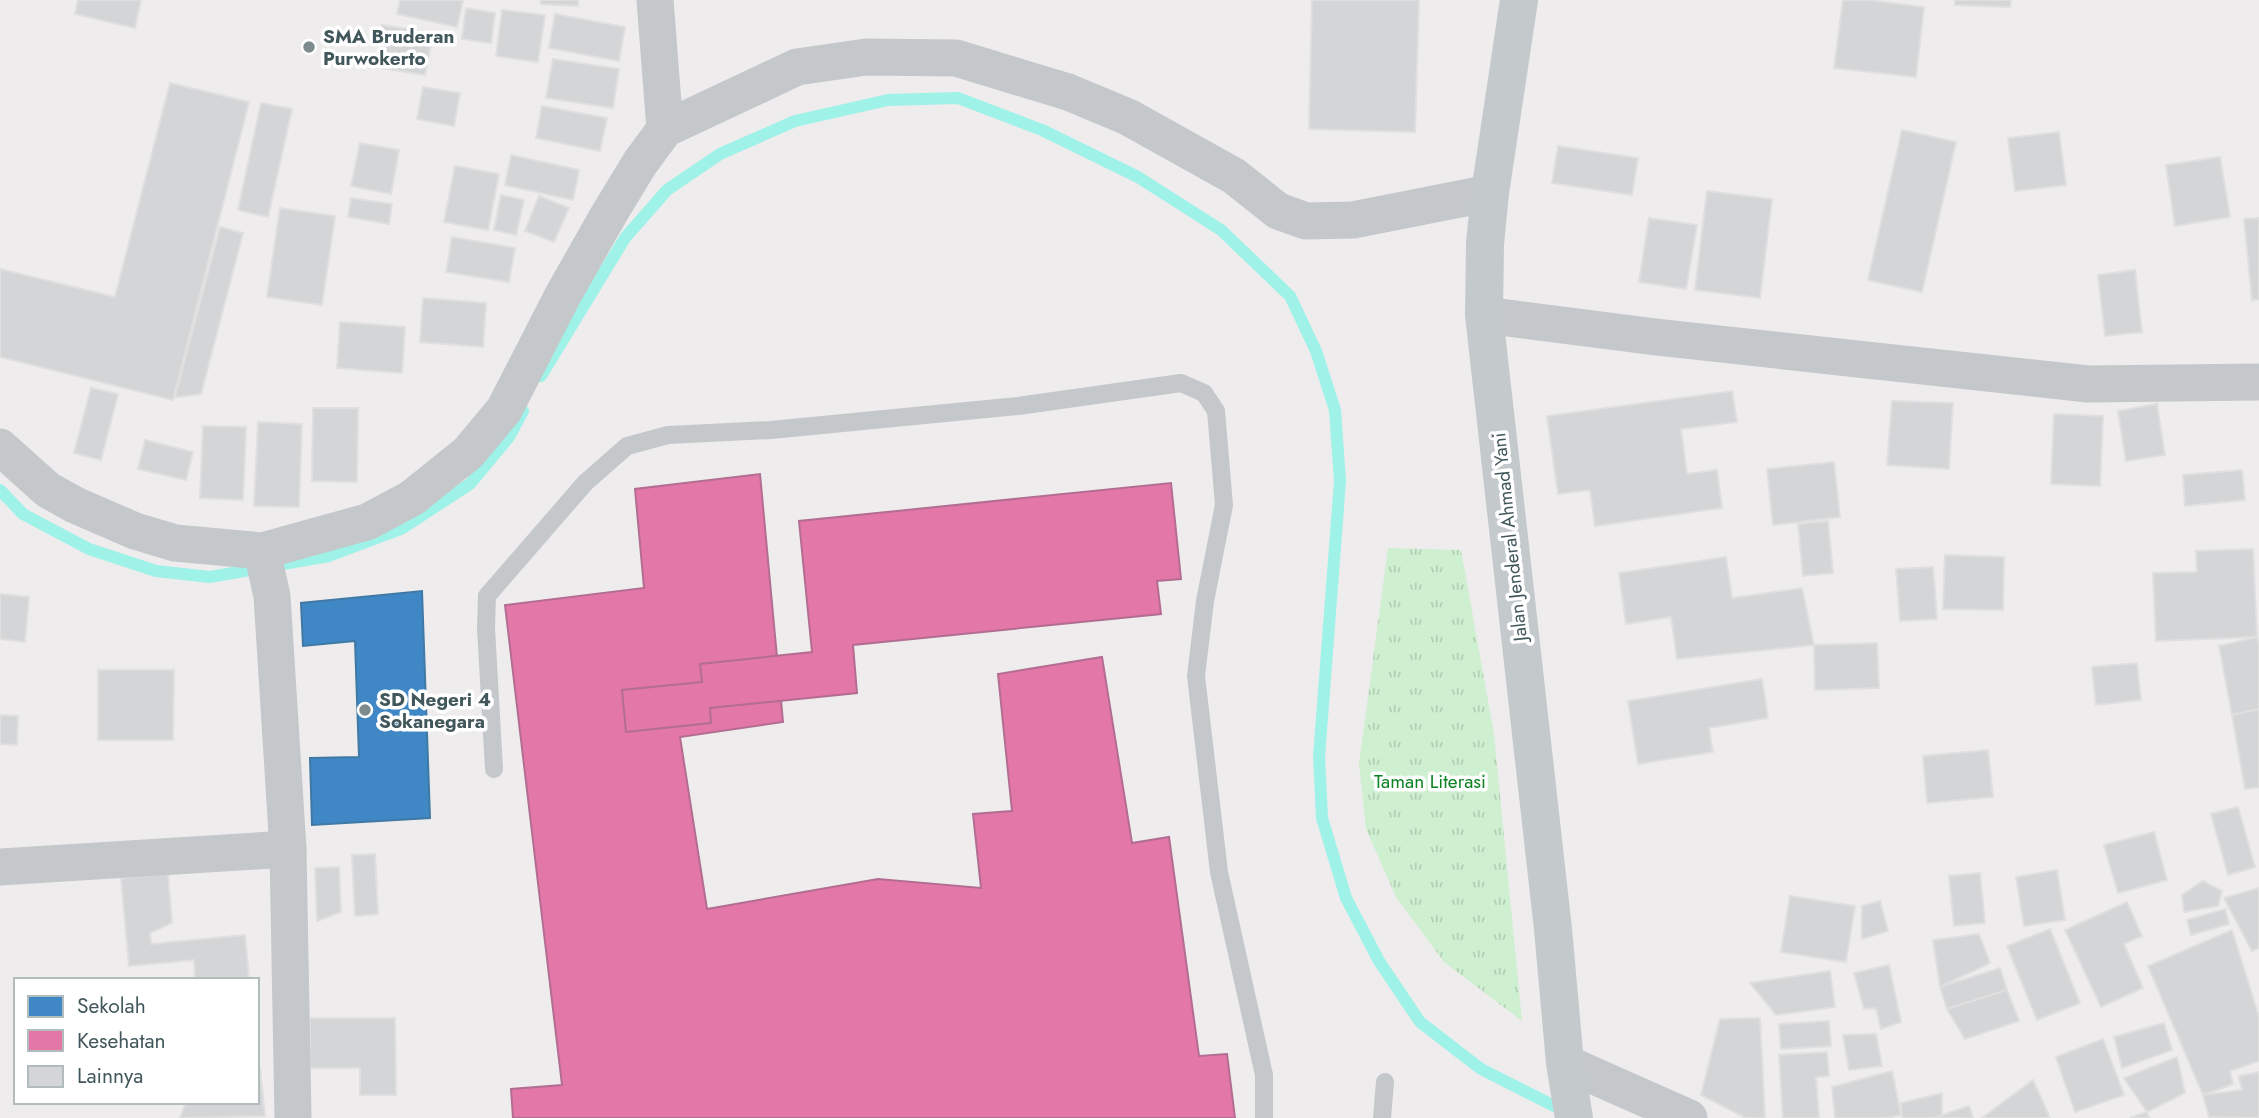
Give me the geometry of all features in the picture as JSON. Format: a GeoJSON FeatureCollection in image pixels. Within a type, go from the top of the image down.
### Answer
{"type":"FeatureCollection","features":[{"type":"Feature","properties":{"kind":"main road","name":"Jalan Jenderal Ahmad Yani"},"geometry":{"type":"LineString","coordinates":[[1519,0],[1490,194],[1485,244],[1484,315],[1553,929],[1566,1069],[1574,1118]]}},
{"type":"Feature","properties":{"kind":"street"},"geometry":{"type":"LineString","coordinates":[[655,0],[665,129]]}},
{"type":"Feature","properties":{"kind":"street"},"geometry":{"type":"LineString","coordinates":[[0,447],[48,490],[75,505],[135,531],[266,571],[412,498],[468,453],[504,410],[563,295],[609,214],[640,163],[665,129],[797,67],[866,57],[956,58],[1068,92],[1128,117],[1234,176],[1278,211],[1306,221],[1353,219],[1490,194]]}},
{"type":"Feature","properties":{"kind":"street"},"geometry":{"type":"LineString","coordinates":[[1484,315],[1656,337],[2088,384],[2259,383]]}},
{"type":"Feature","properties":{"kind":"street"},"geometry":{"type":"LineString","coordinates":[[266,571],[288,849],[293,1118]]}},
{"type":"Feature","properties":{"kind":"street"},"geometry":{"type":"LineString","coordinates":[[0,867],[288,849]]}},
{"type":"Feature","properties":{"kind":"street"},"geometry":{"type":"LineString","coordinates":[[1566,1069],[1689,1118]]}},
{"type":"Feature","properties":{"kind":"lane"},"geometry":{"type":"LineString","coordinates":[[494,769],[486,628],[487,596],[585,483],[627,446],[668,435],[771,430],[1018,406],[1181,383],[1204,393],[1216,411],[1224,505],[1205,601],[1196,676],[1219,872],[1264,1075],[1264,1118]]}},
{"type":"Feature","properties":{"kind":"lane"},"geometry":{"type":"LineString","coordinates":[[1382,1118],[1385,1082]]}},
{"type":"Feature","properties":{"kind":"green space","name":"Taman Literasi"},"geometry":{"type":"Polygon","coordinates":[[[1388,548],[1461,550],[1494,734],[1522,1021],[1444,962],[1396,897],[1366,829],[1359,764],[1388,548]]]}},
{"type":"Feature","properties":{"kind":"building: Sekolah","name":"SD Negeri 4 Sokanegara"},"geometry":{"type":"Polygon","coordinates":[[[422,591],[430,818],[312,825],[310,758],[359,757],[355,641],[303,646],[301,603],[422,591]]]}},
{"type":"Feature","properties":{"kind":"building: Kesehatan"},"geometry":{"type":"Polygon","coordinates":[[[760,474],[783,722],[680,737],[707,909],[878,879],[981,888],[973,814],[1012,811],[998,674],[1102,657],[1132,843],[1169,837],[1199,1056],[1227,1054],[1235,1118],[513,1118],[511,1089],[562,1085],[505,605],[644,588],[635,489],[760,474]]]}},
{"type":"Feature","properties":{"kind":"building: Kesehatan"},"geometry":{"type":"Polygon","coordinates":[[[1171,483],[1181,579],[1157,581],[1161,614],[853,645],[857,693],[710,708],[711,723],[626,732],[622,690],[702,682],[700,664],[812,652],[799,521],[1171,483]]]}},
{"type":"Feature","properties":{"kind":"building: Lainnya"},"geometry":{"type":"Polygon","coordinates":[[[78,0],[141,0],[135,28],[75,14],[78,0]]]}},
{"type":"Feature","properties":{"kind":"building: Lainnya"},"geometry":{"type":"Polygon","coordinates":[[[400,0],[463,0],[457,27],[397,14],[400,0]]]}},
{"type":"Feature","properties":{"kind":"building: Lainnya"},"geometry":{"type":"Polygon","coordinates":[[[541,0],[578,0],[578,6],[541,4],[541,0]]]}},
{"type":"Feature","properties":{"kind":"building: Lainnya"},"geometry":{"type":"Polygon","coordinates":[[[1312,0],[1419,0],[1415,132],[1309,129],[1312,0]]]}},
{"type":"Feature","properties":{"kind":"building: Lainnya"},"geometry":{"type":"Polygon","coordinates":[[[1843,0],[1868,0],[1924,7],[1916,77],[1834,68],[1843,0]]]}},
{"type":"Feature","properties":{"kind":"building: Lainnya"},"geometry":{"type":"Polygon","coordinates":[[[1955,0],[2011,0],[2010,7],[1955,5],[1955,0]]]}},
{"type":"Feature","properties":{"kind":"building: Lainnya"},"geometry":{"type":"Polygon","coordinates":[[[466,8],[495,13],[491,43],[462,39],[466,8]]]}},
{"type":"Feature","properties":{"kind":"building: Lainnya"},"geometry":{"type":"Polygon","coordinates":[[[502,10],[545,15],[538,62],[496,56],[502,10]]]}},
{"type":"Feature","properties":{"kind":"building: Lainnya"},"geometry":{"type":"Polygon","coordinates":[[[555,14],[625,27],[619,61],[549,48],[555,14]]]}},
{"type":"Feature","properties":{"kind":"building: Lainnya"},"geometry":{"type":"Polygon","coordinates":[[[382,25],[433,33],[425,75],[375,67],[382,25]]]}},
{"type":"Feature","properties":{"kind":"building: Lainnya"},"geometry":{"type":"Polygon","coordinates":[[[553,59],[619,69],[613,108],[546,98],[553,59]]]}},
{"type":"Feature","properties":{"kind":"building: Lainnya"},"geometry":{"type":"Polygon","coordinates":[[[170,83],[249,102],[173,400],[0,357],[0,269],[115,297],[170,83]]]}},
{"type":"Feature","properties":{"kind":"building: Lainnya"},"geometry":{"type":"Polygon","coordinates":[[[423,87],[460,93],[454,126],[417,119],[423,87]]]}},
{"type":"Feature","properties":{"kind":"building: Lainnya"},"geometry":{"type":"Polygon","coordinates":[[[261,103],[292,109],[268,217],[238,210],[261,103]]]}},
{"type":"Feature","properties":{"kind":"building: Lainnya"},"geometry":{"type":"Polygon","coordinates":[[[542,106],[607,118],[600,151],[536,138],[542,106]]]}},
{"type":"Feature","properties":{"kind":"building: Lainnya"},"geometry":{"type":"Polygon","coordinates":[[[1902,130],[1956,142],[1922,292],[1868,280],[1902,130]]]}},
{"type":"Feature","properties":{"kind":"building: Lainnya"},"geometry":{"type":"Polygon","coordinates":[[[2059,132],[2066,185],[2015,191],[2008,138],[2059,132]]]}},
{"type":"Feature","properties":{"kind":"building: Lainnya"},"geometry":{"type":"Polygon","coordinates":[[[360,143],[399,150],[391,194],[351,186],[360,143]]]}},
{"type":"Feature","properties":{"kind":"building: Lainnya"},"geometry":{"type":"Polygon","coordinates":[[[1558,146],[1638,158],[1632,195],[1552,183],[1558,146]]]}},
{"type":"Feature","properties":{"kind":"building: Lainnya"},"geometry":{"type":"Polygon","coordinates":[[[511,155],[579,170],[573,200],[505,185],[511,155]]]}},
{"type":"Feature","properties":{"kind":"building: Lainnya"},"geometry":{"type":"Polygon","coordinates":[[[2220,157],[2230,217],[2175,226],[2166,165],[2220,157]]]}},
{"type":"Feature","properties":{"kind":"building: Lainnya"},"geometry":{"type":"Polygon","coordinates":[[[455,166],[499,174],[488,230],[444,222],[455,166]]]}},
{"type":"Feature","properties":{"kind":"building: Lainnya"},"geometry":{"type":"Polygon","coordinates":[[[1707,191],[1772,199],[1760,298],[1695,290],[1707,191]]]}},
{"type":"Feature","properties":{"kind":"building: Lainnya"},"geometry":{"type":"Polygon","coordinates":[[[501,195],[524,200],[516,235],[494,230],[501,195]]]}},
{"type":"Feature","properties":{"kind":"building: Lainnya"},"geometry":{"type":"Polygon","coordinates":[[[539,196],[569,208],[554,242],[525,231],[539,196]]]}},
{"type":"Feature","properties":{"kind":"building: Lainnya"},"geometry":{"type":"Polygon","coordinates":[[[351,198],[392,204],[389,224],[348,217],[351,198]]]}},
{"type":"Feature","properties":{"kind":"building: Lainnya"},"geometry":{"type":"Polygon","coordinates":[[[280,208],[335,216],[322,305],[267,297],[280,208]]]}},
{"type":"Feature","properties":{"kind":"building: Lainnya"},"geometry":{"type":"Polygon","coordinates":[[[1649,218],[1697,225],[1686,289],[1639,282],[1649,218]]]}},
{"type":"Feature","properties":{"kind":"building: Lainnya"},"geometry":{"type":"Polygon","coordinates":[[[2259,218],[2259,299],[2252,300],[2244,219],[2259,218]]]}},
{"type":"Feature","properties":{"kind":"building: Lainnya"},"geometry":{"type":"Polygon","coordinates":[[[220,227],[243,233],[201,394],[175,397],[220,227]]]}},
{"type":"Feature","properties":{"kind":"building: Lainnya"},"geometry":{"type":"Polygon","coordinates":[[[452,237],[515,248],[509,282],[446,272],[452,237]]]}},
{"type":"Feature","properties":{"kind":"building: Lainnya"},"geometry":{"type":"Polygon","coordinates":[[[2135,270],[2142,332],[2105,336],[2098,275],[2135,270]]]}},
{"type":"Feature","properties":{"kind":"building: Lainnya"},"geometry":{"type":"Polygon","coordinates":[[[423,298],[486,303],[483,347],[420,342],[423,298]]]}},
{"type":"Feature","properties":{"kind":"building: Lainnya"},"geometry":{"type":"Polygon","coordinates":[[[340,322],[405,327],[402,373],[337,368],[340,322]]]}},
{"type":"Feature","properties":{"kind":"building: Lainnya"},"geometry":{"type":"Polygon","coordinates":[[[91,388],[118,394],[101,460],[74,453],[91,388]]]}},
{"type":"Feature","properties":{"kind":"building: Lainnya"},"geometry":{"type":"Polygon","coordinates":[[[1732,391],[1737,422],[1681,429],[1687,474],[1717,470],[1722,508],[1595,526],[1590,490],[1558,494],[1547,416],[1732,391]]]}},
{"type":"Feature","properties":{"kind":"building: Lainnya"},"geometry":{"type":"Polygon","coordinates":[[[1892,401],[1953,403],[1949,469],[1887,465],[1892,401]]]}},
{"type":"Feature","properties":{"kind":"building: Lainnya"},"geometry":{"type":"Polygon","coordinates":[[[2157,404],[2165,455],[2126,461],[2118,411],[2157,404]]]}},
{"type":"Feature","properties":{"kind":"building: Lainnya"},"geometry":{"type":"Polygon","coordinates":[[[313,408],[358,408],[357,482],[312,481],[313,408]]]}},
{"type":"Feature","properties":{"kind":"building: Lainnya"},"geometry":{"type":"Polygon","coordinates":[[[2054,414],[2103,416],[2100,486],[2051,484],[2054,414]]]}},
{"type":"Feature","properties":{"kind":"building: Lainnya"},"geometry":{"type":"Polygon","coordinates":[[[258,422],[302,424],[299,507],[254,506],[258,422]]]}},
{"type":"Feature","properties":{"kind":"building: Lainnya"},"geometry":{"type":"Polygon","coordinates":[[[203,426],[246,427],[243,500],[200,498],[203,426]]]}},
{"type":"Feature","properties":{"kind":"building: Lainnya"},"geometry":{"type":"Polygon","coordinates":[[[145,440],[193,452],[186,480],[138,469],[145,440]]]}},
{"type":"Feature","properties":{"kind":"building: Lainnya"},"geometry":{"type":"Polygon","coordinates":[[[1834,462],[1840,517],[1773,525],[1767,469],[1834,462]]]}},
{"type":"Feature","properties":{"kind":"building: Lainnya"},"geometry":{"type":"Polygon","coordinates":[[[2242,470],[2245,500],[2185,506],[2183,475],[2242,470]]]}},
{"type":"Feature","properties":{"kind":"building: Lainnya"},"geometry":{"type":"Polygon","coordinates":[[[1828,521],[1833,573],[1803,576],[1798,524],[1828,521]]]}},
{"type":"Feature","properties":{"kind":"building: Lainnya"},"geometry":{"type":"Polygon","coordinates":[[[2253,549],[2257,637],[2156,641],[2153,573],[2197,572],[2196,551],[2253,549]]]}},
{"type":"Feature","properties":{"kind":"building: Lainnya"},"geometry":{"type":"Polygon","coordinates":[[[1945,555],[2004,557],[2003,610],[1943,609],[1945,555]]]}},
{"type":"Feature","properties":{"kind":"building: Lainnya"},"geometry":{"type":"Polygon","coordinates":[[[1726,557],[1732,598],[1802,588],[1814,645],[1677,659],[1671,617],[1626,624],[1619,573],[1726,557]]]}},
{"type":"Feature","properties":{"kind":"building: Lainnya"},"geometry":{"type":"Polygon","coordinates":[[[1933,567],[1937,619],[1900,621],[1896,569],[1933,567]]]}},
{"type":"Feature","properties":{"kind":"building: Lainnya"},"geometry":{"type":"Polygon","coordinates":[[[0,594],[29,597],[25,642],[0,639],[0,594]]]}},
{"type":"Feature","properties":{"kind":"building: Lainnya"},"geometry":{"type":"Polygon","coordinates":[[[2257,637],[2259,709],[2232,715],[2219,646],[2257,637]]]}},
{"type":"Feature","properties":{"kind":"building: Lainnya"},"geometry":{"type":"Polygon","coordinates":[[[1877,643],[1879,688],[1815,690],[1814,645],[1877,643]]]}},
{"type":"Feature","properties":{"kind":"building: Lainnya"},"geometry":{"type":"Polygon","coordinates":[[[2137,663],[2141,700],[2096,705],[2092,667],[2137,663]]]}},
{"type":"Feature","properties":{"kind":"building: Lainnya"},"geometry":{"type":"Polygon","coordinates":[[[98,670],[174,670],[173,740],[98,740],[98,670]]]}},
{"type":"Feature","properties":{"kind":"building: Lainnya"},"geometry":{"type":"Polygon","coordinates":[[[1762,679],[1768,718],[1709,728],[1713,752],[1638,764],[1628,701],[1762,679]]]}},
{"type":"Feature","properties":{"kind":"building: Lainnya"},"geometry":{"type":"Polygon","coordinates":[[[2259,709],[2259,787],[2245,789],[2232,715],[2259,709]]]}},
{"type":"Feature","properties":{"kind":"building: Lainnya"},"geometry":{"type":"Polygon","coordinates":[[[0,715],[18,716],[17,745],[0,744],[0,715]]]}},
{"type":"Feature","properties":{"kind":"building: Lainnya"},"geometry":{"type":"Polygon","coordinates":[[[1988,750],[1993,797],[1927,803],[1923,756],[1988,750]]]}},
{"type":"Feature","properties":{"kind":"building: Lainnya"},"geometry":{"type":"Polygon","coordinates":[[[2238,807],[2255,867],[2228,875],[2211,814],[2238,807]]]}},
{"type":"Feature","properties":{"kind":"building: Lainnya"},"geometry":{"type":"Polygon","coordinates":[[[2154,832],[2167,880],[2118,893],[2104,845],[2154,832]]]}},
{"type":"Feature","properties":{"kind":"building: Lainnya"},"geometry":{"type":"Polygon","coordinates":[[[375,854],[378,914],[355,916],[352,855],[375,854]]]}},
{"type":"Feature","properties":{"kind":"building: Lainnya"},"geometry":{"type":"Polygon","coordinates":[[[339,867],[341,912],[317,921],[315,868],[339,867]]]}},
{"type":"Feature","properties":{"kind":"building: Lainnya"},"geometry":{"type":"Polygon","coordinates":[[[2057,870],[2065,920],[2024,926],[2016,877],[2057,870]]]}},
{"type":"Feature","properties":{"kind":"building: Lainnya"},"geometry":{"type":"Polygon","coordinates":[[[1980,873],[1985,923],[1954,926],[1949,876],[1980,873]]]}},
{"type":"Feature","properties":{"kind":"building: Lainnya"},"geometry":{"type":"Polygon","coordinates":[[[168,874],[172,923],[150,933],[151,944],[245,935],[249,978],[195,978],[194,960],[129,966],[121,878],[168,874]]]}},
{"type":"Feature","properties":{"kind":"building: Lainnya"},"geometry":{"type":"Polygon","coordinates":[[[2203,881],[2222,891],[2218,906],[2184,912],[2182,895],[2203,881]]]}},
{"type":"Feature","properties":{"kind":"building: Lainnya"},"geometry":{"type":"Polygon","coordinates":[[[2259,888],[2259,948],[2252,951],[2224,898],[2259,888]]]}},
{"type":"Feature","properties":{"kind":"building: Lainnya"},"geometry":{"type":"Polygon","coordinates":[[[1790,896],[1855,906],[1846,962],[1781,952],[1790,896]]]}},
{"type":"Feature","properties":{"kind":"building: Lainnya"},"geometry":{"type":"Polygon","coordinates":[[[1880,901],[1888,931],[1862,939],[1862,906],[1880,901]]]}},
{"type":"Feature","properties":{"kind":"building: Lainnya"},"geometry":{"type":"Polygon","coordinates":[[[2127,902],[2142,936],[2124,944],[2143,988],[2101,1007],[2065,930],[2127,902]]]}},
{"type":"Feature","properties":{"kind":"building: Lainnya"},"geometry":{"type":"Polygon","coordinates":[[[2225,909],[2229,924],[2191,935],[2187,920],[2225,909]]]}},
{"type":"Feature","properties":{"kind":"building: Lainnya"},"geometry":{"type":"Polygon","coordinates":[[[2050,929],[2080,1003],[2037,1020],[2007,946],[2050,929]]]}},
{"type":"Feature","properties":{"kind":"building: Lainnya"},"geometry":{"type":"Polygon","coordinates":[[[2232,930],[2259,1017],[2259,1061],[2230,1071],[2233,1084],[2203,1095],[2148,966],[2232,930]]]}},
{"type":"Feature","properties":{"kind":"building: Lainnya"},"geometry":{"type":"Polygon","coordinates":[[[1979,934],[1990,963],[1940,987],[1933,940],[1979,934]]]}},
{"type":"Feature","properties":{"kind":"building: Lainnya"},"geometry":{"type":"Polygon","coordinates":[[[1889,965],[1901,1022],[1881,1029],[1876,1008],[1864,1009],[1854,973],[1889,965]]]}},
{"type":"Feature","properties":{"kind":"building: Lainnya"},"geometry":{"type":"Polygon","coordinates":[[[2000,968],[2007,990],[1947,1009],[1940,987],[2000,968]]]}},
{"type":"Feature","properties":{"kind":"building: Lainnya"},"geometry":{"type":"Polygon","coordinates":[[[1830,971],[1835,1007],[1776,1015],[1750,983],[1830,971]]]}},
{"type":"Feature","properties":{"kind":"building: Lainnya"},"geometry":{"type":"Polygon","coordinates":[[[2007,990],[2019,1021],[1965,1039],[1947,1009],[2007,990]]]}},
{"type":"Feature","properties":{"kind":"building: Lainnya"},"geometry":{"type":"Polygon","coordinates":[[[310,1018],[395,1018],[396,1095],[360,1095],[360,1068],[310,1068],[310,1018]]]}},
{"type":"Feature","properties":{"kind":"building: Lainnya"},"geometry":{"type":"Polygon","coordinates":[[[1760,1018],[1765,1118],[1746,1118],[1701,1095],[1720,1019],[1760,1018]]]}},
{"type":"Feature","properties":{"kind":"building: Lainnya"},"geometry":{"type":"Polygon","coordinates":[[[1829,1021],[1831,1046],[1781,1049],[1779,1024],[1829,1021]]]}},
{"type":"Feature","properties":{"kind":"building: Lainnya"},"geometry":{"type":"Polygon","coordinates":[[[2164,1023],[2172,1050],[2122,1068],[2114,1037],[2164,1023]]]}},
{"type":"Feature","properties":{"kind":"building: Lainnya"},"geometry":{"type":"Polygon","coordinates":[[[1876,1034],[1882,1066],[1849,1070],[1843,1035],[1876,1034]]]}},
{"type":"Feature","properties":{"kind":"building: Lainnya"},"geometry":{"type":"Polygon","coordinates":[[[2103,1039],[2124,1095],[2075,1112],[2056,1057],[2103,1039]]]}},
{"type":"Feature","properties":{"kind":"building: Lainnya"},"geometry":{"type":"Polygon","coordinates":[[[1827,1052],[1829,1076],[1816,1077],[1819,1118],[1783,1118],[1779,1055],[1827,1052]]]}},
{"type":"Feature","properties":{"kind":"building: Lainnya"},"geometry":{"type":"Polygon","coordinates":[[[2177,1057],[2185,1093],[2147,1112],[2124,1078],[2177,1057]]]}},
{"type":"Feature","properties":{"kind":"building: Lainnya"},"geometry":{"type":"Polygon","coordinates":[[[260,1069],[265,1116],[180,1118],[185,1104],[259,1104],[260,1069]]]}},
{"type":"Feature","properties":{"kind":"building: Lainnya"},"geometry":{"type":"Polygon","coordinates":[[[1892,1071],[1901,1115],[1887,1118],[1835,1118],[1832,1087],[1892,1071]]]}},
{"type":"Feature","properties":{"kind":"building: Lainnya"},"geometry":{"type":"Polygon","coordinates":[[[2259,1072],[2259,1118],[2209,1117],[2203,1095],[2242,1090],[2239,1076],[2259,1072]]]}},
{"type":"Feature","properties":{"kind":"building: Lainnya"},"geometry":{"type":"Polygon","coordinates":[[[2033,1080],[2050,1118],[1982,1118],[2033,1080]]]}},
{"type":"Feature","properties":{"kind":"building: Lainnya"},"geometry":{"type":"Polygon","coordinates":[[[1942,1093],[1942,1118],[1902,1118],[1901,1103],[1942,1093]]]}},
{"type":"Feature","properties":{"kind":"building: Lainnya"},"geometry":{"type":"Polygon","coordinates":[[[1969,1106],[1973,1118],[1933,1118],[1969,1106]]]}},
{"type":"Feature","properties":{"kind":"building: Lainnya"},"geometry":{"type":"Polygon","coordinates":[[[2147,1112],[2149,1118],[2130,1118],[2147,1112]]]}},
{"type":"Feature","properties":{"kind":"waterway"},"geometry":{"type":"LineString","coordinates":[[541,376],[625,238],[667,190],[720,154],[795,121],[888,100],[958,98],[1042,130],[1138,177],[1221,230],[1290,296],[1316,351],[1335,410],[1340,481],[1319,757],[1322,818],[1346,898],[1379,961],[1420,1022],[1481,1069],[1568,1113]]}},
{"type":"Feature","properties":{"kind":"waterway"},"geometry":{"type":"LineString","coordinates":[[0,490],[23,514],[89,549],[156,571],[210,577],[329,556],[401,529],[470,484],[509,437],[523,411]]}},
{"type":"Feature","properties":{"kind":"place","name":"SMA Bruderan Purwokerto"},"geometry":{"type":"Point","coordinates":[309,47]}},
{"type":"Feature","properties":{"kind":"place","name":"SD Negeri 4 Sokanegara"},"geometry":{"type":"Point","coordinates":[365,710]}}]}
